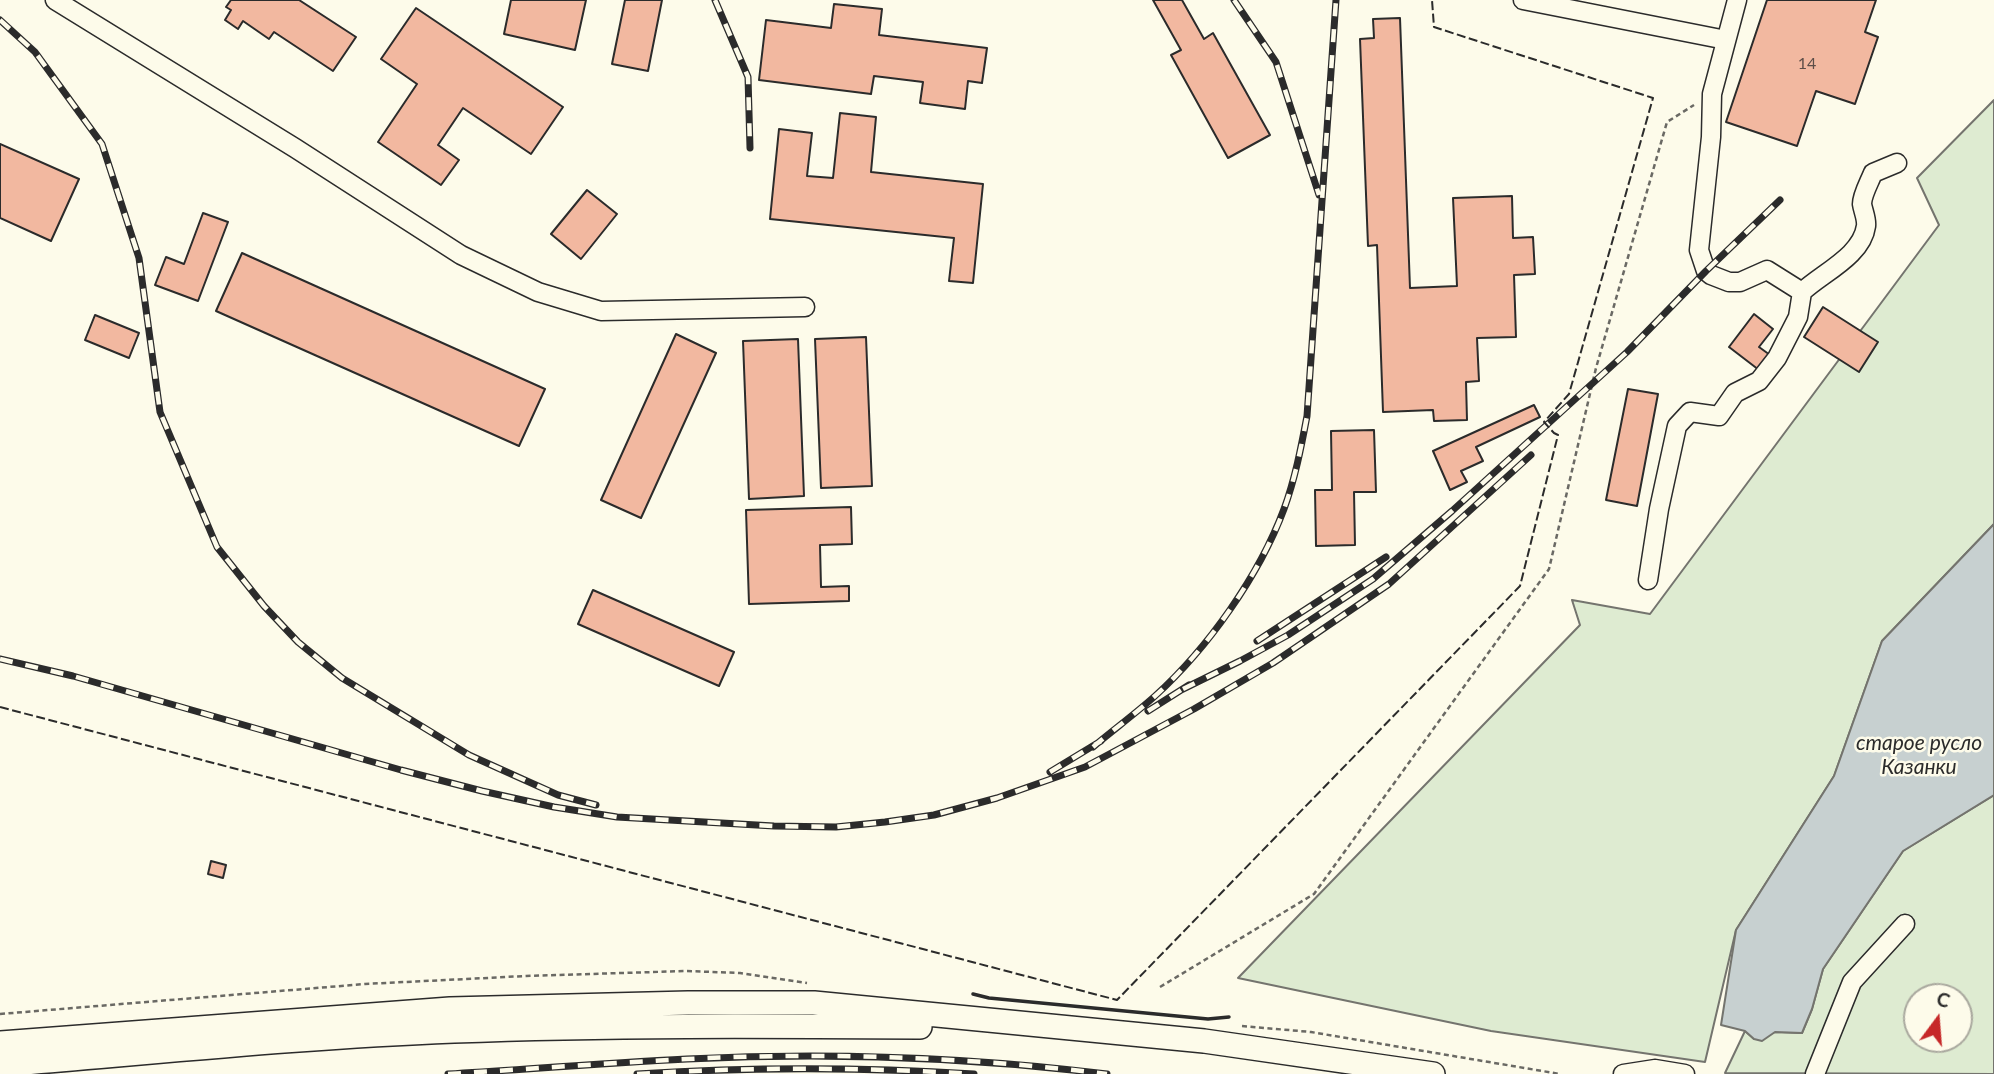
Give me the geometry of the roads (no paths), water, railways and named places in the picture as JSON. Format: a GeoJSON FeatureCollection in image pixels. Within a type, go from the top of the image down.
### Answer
{"type":"FeatureCollection","features":[{"type":"Feature","properties":{"kind":"main road"},"geometry":{"type":"LineString","coordinates":[[0,1043],[436,1010],[688,1003],[814,1003],[1204,1041],[1433,1074]]}},
{"type":"Feature","properties":{"kind":"main road"},"geometry":{"type":"LineString","coordinates":[[0,1065],[372,1035],[520,1029],[690,1026],[1066,1028]]}},
{"type":"Feature","properties":{"kind":"street"},"geometry":{"type":"LineString","coordinates":[[55,0],[295,148],[461,255],[538,292],[601,311],[806,307]]}},
{"type":"Feature","properties":{"kind":"street"},"geometry":{"type":"LineString","coordinates":[[1523,0],[1726,40]]}},
{"type":"Feature","properties":{"kind":"street"},"geometry":{"type":"LineString","coordinates":[[1737,0],[1712,94],[1708,176],[1699,250],[1706,271],[1711,275],[1729,282],[1740,282],[1767,270],[1802,292]]}},
{"type":"Feature","properties":{"kind":"street"},"geometry":{"type":"LineString","coordinates":[[1648,580],[1659,509],[1677,426],[1690,412],[1719,416],[1735,393],[1759,381],[1777,358],[1797,317],[1802,292],[1856,249],[1866,226],[1862,201],[1873,173],[1897,163]]}},
{"type":"Feature","properties":{"kind":"street"},"geometry":{"type":"LineString","coordinates":[[1815,1074],[1852,982],[1905,924]]}},
{"type":"Feature","properties":{"kind":"street"},"geometry":{"type":"LineString","coordinates":[[1623,1074],[1655,1069],[1685,1074]]}},
{"type":"Feature","properties":{"kind":"water","name":"старое русло Казанки"},"geometry":{"type":"Polygon","coordinates":[[[1994,524],[1994,795],[1903,851],[1823,969],[1802,1033],[1775,1032],[1762,1041],[1754,1039],[1745,1031],[1721,1025],[1736,930],[1834,776],[1882,641],[1994,524]]]}},
{"type":"Feature","properties":{"kind":"railway"},"geometry":{"type":"LineString","coordinates":[[715,0],[748,77],[750,148]]}},
{"type":"Feature","properties":{"kind":"railway"},"geometry":{"type":"LineString","coordinates":[[1234,0],[1276,62],[1319,195]]}},
{"type":"Feature","properties":{"kind":"railway"},"geometry":{"type":"LineString","coordinates":[[1093,747],[1155,696],[1213,633],[1261,560],[1288,498],[1307,416],[1336,0]]}},
{"type":"Feature","properties":{"kind":"railway"},"geometry":{"type":"LineString","coordinates":[[0,20],[35,52],[102,144],[139,258],[160,412],[217,547],[264,606],[298,642],[342,678],[469,755],[558,795],[596,805]]}},
{"type":"Feature","properties":{"kind":"railway"},"geometry":{"type":"LineString","coordinates":[[1183,689],[1288,635],[1373,579],[1627,352],[1780,200]]}},
{"type":"Feature","properties":{"kind":"railway"},"geometry":{"type":"LineString","coordinates":[[0,659],[73,676],[401,770],[554,807],[617,817],[774,826],[836,827],[885,822],[934,815],[997,798],[1085,767],[1194,709],[1273,663],[1389,584],[1531,455]]}},
{"type":"Feature","properties":{"kind":"railway"},"geometry":{"type":"LineString","coordinates":[[1257,641],[1386,557]]}},
{"type":"Feature","properties":{"kind":"railway"},"geometry":{"type":"LineString","coordinates":[[1148,711],[1189,685]]}},
{"type":"Feature","properties":{"kind":"railway"},"geometry":{"type":"LineString","coordinates":[[1050,772],[1101,741]]}},
{"type":"Feature","properties":{"kind":"railway"},"geometry":{"type":"LineString","coordinates":[[448,1074],[687,1059],[792,1056],[950,1060],[1107,1074]]}},
{"type":"Feature","properties":{"kind":"railway"},"geometry":{"type":"LineString","coordinates":[[637,1074],[806,1069],[974,1074]]}}]}
